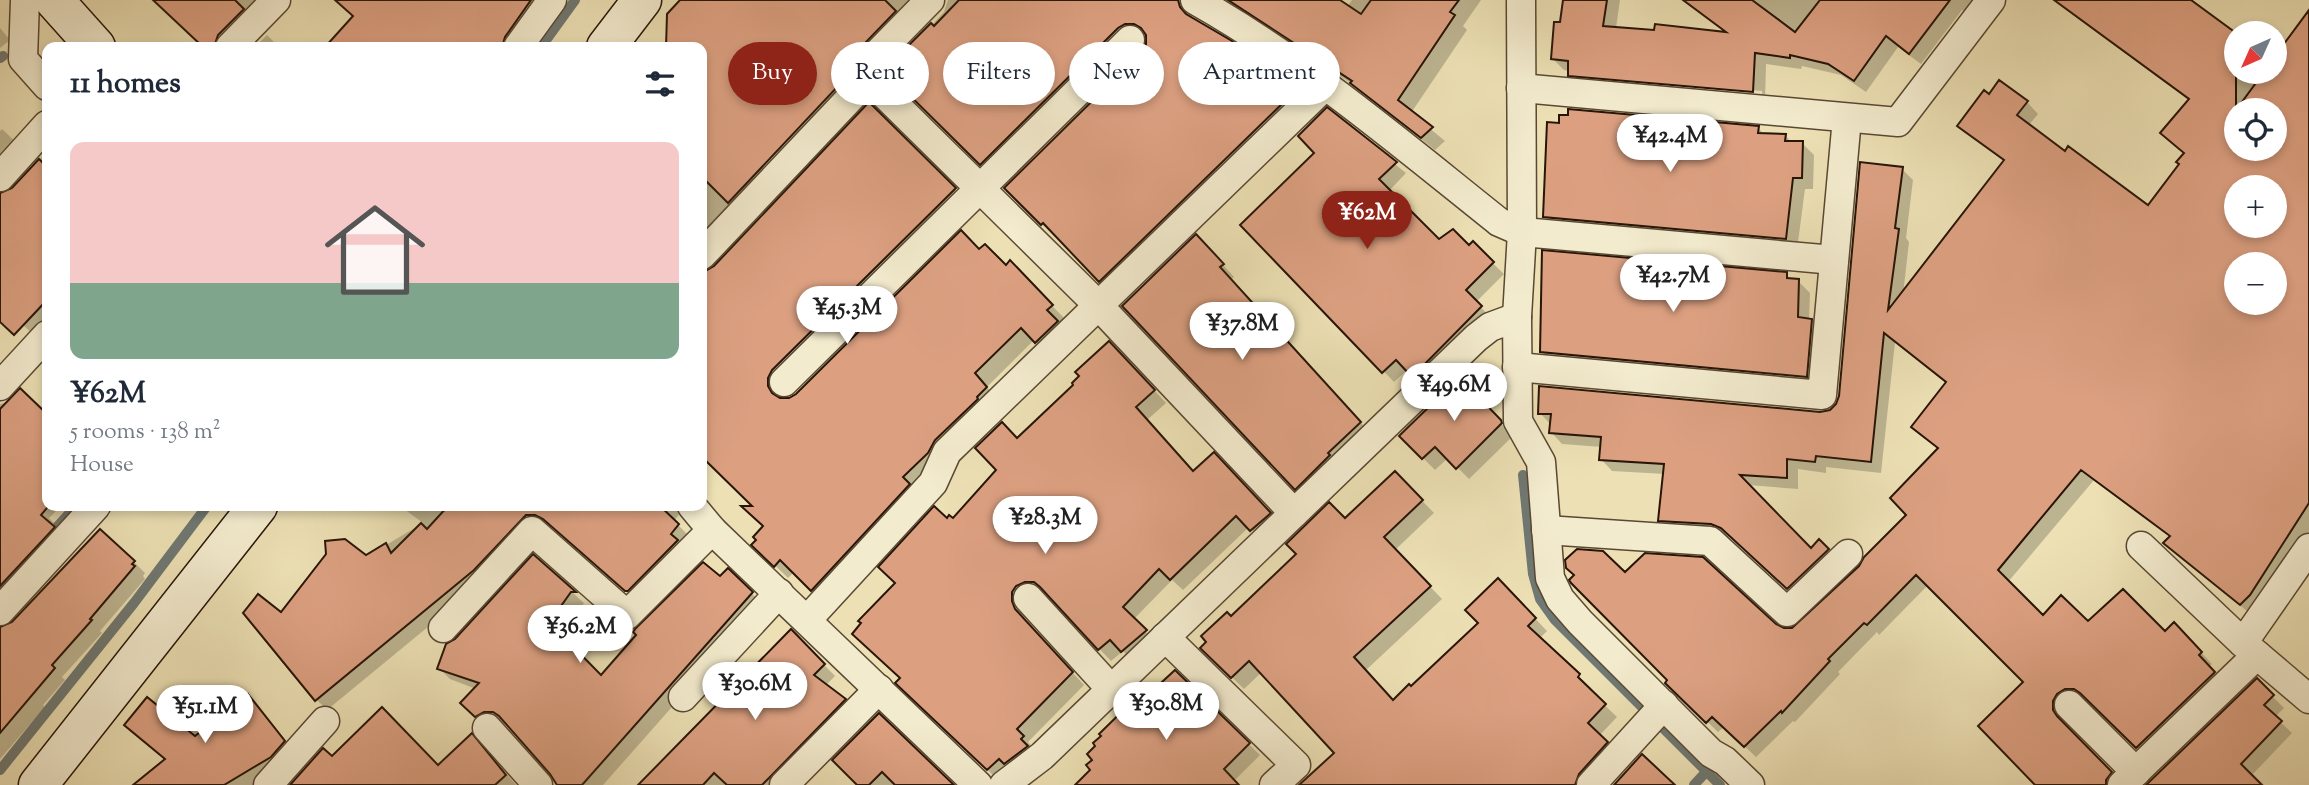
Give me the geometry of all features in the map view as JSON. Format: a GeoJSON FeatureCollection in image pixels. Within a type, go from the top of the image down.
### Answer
{"type":"FeatureCollection","features":[{"type":"Feature","properties":{"kind":"main road"},"geometry":{"type":"LineString","coordinates":[[54,0],[92,42]]}},
{"type":"Feature","properties":{"kind":"main road"},"geometry":{"type":"LineString","coordinates":[[610,42],[642,0]]}},
{"type":"Feature","properties":{"kind":"main road"},"geometry":{"type":"LineString","coordinates":[[37,785],[254,511]]}},
{"type":"Feature","properties":{"kind":"street"},"geometry":{"type":"LineString","coordinates":[[25,0],[23,59],[42,80]]}},
{"type":"Feature","properties":{"kind":"street"},"geometry":{"type":"LineString","coordinates":[[235,42],[276,0]]}},
{"type":"Feature","properties":{"kind":"street"},"geometry":{"type":"LineString","coordinates":[[522,42],[552,0]]}},
{"type":"Feature","properties":{"kind":"street"},"geometry":{"type":"LineString","coordinates":[[889,42],[930,0]]}},
{"type":"Feature","properties":{"kind":"street"},"geometry":{"type":"LineString","coordinates":[[1195,0],[1263,42]]}},
{"type":"Feature","properties":{"kind":"street"},"geometry":{"type":"LineString","coordinates":[[1521,0],[1522,232],[1517,317],[1518,421],[1541,462],[1550,578],[1560,599],[1656,714],[1725,761],[1750,785]]}},
{"type":"Feature","properties":{"kind":"street"},"geometry":{"type":"LineString","coordinates":[[1521,88],[1898,122],[1991,0]]}},
{"type":"Feature","properties":{"kind":"street"},"geometry":{"type":"LineString","coordinates":[[785,382],[1130,40]]}},
{"type":"Feature","properties":{"kind":"street"},"geometry":{"type":"LineString","coordinates":[[1340,96],[1499,222],[1522,232],[1834,260]]}},
{"type":"Feature","properties":{"kind":"street"},"geometry":{"type":"LineString","coordinates":[[707,250],[844,105]]}},
{"type":"Feature","properties":{"kind":"street"},"geometry":{"type":"LineString","coordinates":[[895,105],[1099,306],[1294,513]]}},
{"type":"Feature","properties":{"kind":"street"},"geometry":{"type":"LineString","coordinates":[[807,620],[933,483],[947,452],[1305,105]]}},
{"type":"Feature","properties":{"kind":"street"},"geometry":{"type":"LineString","coordinates":[[1517,367],[1822,396],[1847,118]]}},
{"type":"Feature","properties":{"kind":"street"},"geometry":{"type":"LineString","coordinates":[[0,177],[42,131]]}},
{"type":"Feature","properties":{"kind":"street"},"geometry":{"type":"LineString","coordinates":[[1004,785],[1042,756],[1476,338],[1490,327],[1517,317]]}},
{"type":"Feature","properties":{"kind":"street"},"geometry":{"type":"LineString","coordinates":[[0,386],[42,340]]}},
{"type":"Feature","properties":{"kind":"street"},"geometry":{"type":"LineString","coordinates":[[0,611],[91,511]]}},
{"type":"Feature","properties":{"kind":"street"},"geometry":{"type":"LineString","coordinates":[[696,511],[712,530],[978,785]]}},
{"type":"Feature","properties":{"kind":"street"},"geometry":{"type":"LineString","coordinates":[[443,628],[532,531],[627,615],[712,530]]}},
{"type":"Feature","properties":{"kind":"street"},"geometry":{"type":"LineString","coordinates":[[1546,530],[1710,541],[1787,612],[1848,554]]}},
{"type":"Feature","properties":{"kind":"street"},"geometry":{"type":"LineString","coordinates":[[2141,546],[2250,649],[2309,699]]}},
{"type":"Feature","properties":{"kind":"street"},"geometry":{"type":"LineString","coordinates":[[2069,705],[2129,778],[2250,649],[2309,548]]}},
{"type":"Feature","properties":{"kind":"street"},"geometry":{"type":"LineString","coordinates":[[683,697],[779,593]]}},
{"type":"Feature","properties":{"kind":"street"},"geometry":{"type":"LineString","coordinates":[[1028,598],[1111,689]]}},
{"type":"Feature","properties":{"kind":"street"},"geometry":{"type":"LineString","coordinates":[[1165,637],[1296,765],[1274,785]]}},
{"type":"Feature","properties":{"kind":"street"},"geometry":{"type":"LineString","coordinates":[[784,785],[879,690]]}},
{"type":"Feature","properties":{"kind":"street"},"geometry":{"type":"LineString","coordinates":[[1591,785],[1656,714]]}},
{"type":"Feature","properties":{"kind":"street"},"geometry":{"type":"LineString","coordinates":[[268,785],[325,720]]}},
{"type":"Feature","properties":{"kind":"street"},"geometry":{"type":"LineString","coordinates":[[487,729],[538,785]]}},
{"type":"Feature","properties":{"kind":"building"},"geometry":{"type":"Polygon","coordinates":[[[153,0],[235,0],[244,9],[218,35],[216,42],[198,42],[153,0]]]}},
{"type":"Feature","properties":{"kind":"building"},"geometry":{"type":"Polygon","coordinates":[[[335,0],[531,0],[504,42],[330,42],[353,16],[335,0]]]}},
{"type":"Feature","properties":{"kind":"building"},"geometry":{"type":"Polygon","coordinates":[[[680,0],[885,0],[896,11],[866,42],[831,42],[831,94],[728,203],[707,182],[707,42],[666,42],[667,14],[680,0]]]}},
{"type":"Feature","properties":{"kind":"building"},"geometry":{"type":"Polygon","coordinates":[[[959,0],[1178,0],[1186,14],[1233,42],[1178,42],[1178,105],[1281,105],[1099,282],[1043,223],[1041,225],[1004,188],[1088,105],[1164,105],[1164,42],[1146,42],[1146,35],[1141,28],[1134,24],[1125,24],[1104,42],[1069,42],[1069,77],[1055,91],[1055,42],[943,42],[943,105],[1040,105],[980,165],[919,105],[929,105],[929,42],[912,42],[931,23],[934,26],[959,0]]]}},
{"type":"Feature","properties":{"kind":"building"},"geometry":{"type":"Polygon","coordinates":[[[1228,0],[1340,0],[1361,14],[1371,0],[1459,0],[1450,12],[1455,15],[1398,100],[1433,127],[1421,138],[1340,73],[1340,42],[1292,42],[1228,0]]]}},
{"type":"Feature","properties":{"kind":"building"},"geometry":{"type":"Polygon","coordinates":[[[1563,0],[1607,0],[1603,26],[1654,30],[1655,24],[1726,32],[1683,0],[1752,0],[1795,32],[1820,0],[1950,0],[1909,54],[1886,36],[1854,81],[1828,64],[1790,55],[1790,58],[1755,53],[1753,92],[1568,76],[1568,61],[1551,59],[1554,22],[1560,22],[1563,0]]]}},
{"type":"Feature","properties":{"kind":"building"},"geometry":{"type":"Polygon","coordinates":[[[2054,0],[2191,0],[2224,24],[2224,84],[2236,84],[2236,98],[2224,98],[2224,161],[2287,161],[2287,98],[2245,98],[2255,84],[2287,84],[2287,40],[2309,10],[2309,503],[2250,595],[2240,605],[2163,543],[2170,536],[2081,470],[1998,570],[2043,615],[2061,595],[2088,621],[2123,589],[2165,631],[2174,622],[2202,652],[2199,655],[2215,672],[2136,748],[2080,693],[2074,689],[2065,689],[2057,694],[2053,701],[2053,710],[2057,716],[2112,772],[2106,785],[2035,785],[1978,726],[2023,682],[1916,575],[1867,625],[1864,623],[1828,659],[1830,661],[1782,713],[1781,711],[1744,747],[1712,717],[1706,723],[1571,583],[1569,580],[1574,575],[1566,568],[1565,560],[1577,549],[1603,551],[1625,572],[1645,553],[1703,557],[1776,624],[1792,628],[1859,566],[1864,557],[1906,515],[1890,498],[1938,448],[1911,427],[1946,382],[1884,333],[1871,462],[1816,456],[1815,462],[1787,459],[1787,478],[1740,475],[1811,548],[1819,539],[1829,549],[1787,589],[1721,528],[1711,524],[1658,521],[1664,464],[1599,460],[1601,437],[1549,433],[1551,414],[1538,414],[1539,386],[1820,412],[1830,410],[1839,396],[1860,162],[1903,167],[1895,228],[1899,229],[1888,310],[2004,160],[1957,126],[1984,90],[1989,94],[1999,80],[2028,101],[2017,115],[2065,151],[2068,146],[2148,205],[2179,164],[2176,162],[2184,153],[2160,133],[2189,99],[2054,0]]]}},
{"type":"Feature","properties":{"kind":"building"},"geometry":{"type":"Polygon","coordinates":[[[866,105],[872,105],[956,188],[772,370],[768,386],[772,393],[780,398],[789,398],[796,394],[961,230],[979,249],[985,244],[1006,265],[1010,260],[1053,305],[1047,310],[1058,321],[1035,343],[1021,328],[975,373],[987,387],[978,399],[935,440],[928,453],[903,477],[910,484],[811,591],[780,560],[774,567],[751,545],[756,540],[753,537],[763,526],[741,506],[752,506],[707,462],[707,270],[714,266],[866,105]]]}},
{"type":"Feature","properties":{"kind":"building"},"geometry":{"type":"Polygon","coordinates":[[[1327,107],[1397,162],[1379,179],[1439,239],[1453,229],[1469,245],[1473,241],[1494,262],[1466,290],[1482,306],[1412,377],[1396,360],[1382,373],[1240,225],[1314,153],[1298,136],[1327,107]]]}},
{"type":"Feature","properties":{"kind":"building"},"geometry":{"type":"Polygon","coordinates":[[[1568,109],[1759,126],[1758,133],[1786,134],[1785,141],[1803,141],[1802,178],[1793,178],[1786,239],[1543,217],[1547,122],[1559,123],[1559,115],[1568,115],[1568,109]]]}},
{"type":"Feature","properties":{"kind":"building"},"geometry":{"type":"Polygon","coordinates":[[[39,159],[42,162],[42,305],[14,335],[0,322],[0,193],[12,188],[39,159]]]}},
{"type":"Feature","properties":{"kind":"building"},"geometry":{"type":"Polygon","coordinates":[[[1196,234],[1224,264],[1220,267],[1361,422],[1295,490],[1122,306],[1196,234]]]}},
{"type":"Feature","properties":{"kind":"building"},"geometry":{"type":"Polygon","coordinates":[[[1542,250],[1787,272],[1787,278],[1799,279],[1798,317],[1812,319],[1807,377],[1540,352],[1542,250]]]}},
{"type":"Feature","properties":{"kind":"building"},"geometry":{"type":"Polygon","coordinates":[[[1109,341],[1155,390],[1136,407],[1193,471],[1214,452],[1271,513],[1250,531],[1236,516],[1170,580],[1159,569],[1123,607],[1147,630],[1121,652],[1110,640],[1098,650],[1034,582],[1016,586],[1012,592],[1015,609],[1073,672],[1017,729],[1028,746],[1004,764],[999,759],[987,770],[895,683],[900,678],[852,634],[861,623],[858,621],[895,583],[878,567],[934,506],[947,518],[949,515],[953,518],[996,470],[975,448],[1002,422],[1017,438],[1073,385],[1079,376],[1075,372],[1109,341]]]}},
{"type":"Feature","properties":{"kind":"building"},"geometry":{"type":"Polygon","coordinates":[[[1471,366],[1483,378],[1472,390],[1502,423],[1456,469],[1435,447],[1422,459],[1399,436],[1471,366]]]}},
{"type":"Feature","properties":{"kind":"building"},"geometry":{"type":"Polygon","coordinates":[[[20,388],[42,409],[42,511],[44,511],[41,515],[55,527],[0,586],[0,409],[20,388]]]}},
{"type":"Feature","properties":{"kind":"building"},"geometry":{"type":"Polygon","coordinates":[[[1395,471],[1423,500],[1384,537],[1431,586],[1354,657],[1393,700],[1478,623],[1465,610],[1498,578],[1536,618],[1528,626],[1580,674],[1578,677],[1606,704],[1588,723],[1608,742],[1579,774],[1575,785],[1299,785],[1334,753],[1249,661],[1231,678],[1200,648],[1206,642],[1201,636],[1227,612],[1231,616],[1296,554],[1286,544],[1329,502],[1345,518],[1395,471]]]}},
{"type":"Feature","properties":{"kind":"building"},"geometry":{"type":"Polygon","coordinates":[[[443,511],[665,511],[679,524],[671,534],[678,540],[625,591],[543,519],[526,515],[474,570],[315,701],[243,613],[258,594],[281,612],[326,554],[325,541],[345,539],[366,555],[386,543],[391,553],[421,523],[427,529],[443,511]]]}},
{"type":"Feature","properties":{"kind":"building"},"geometry":{"type":"Polygon","coordinates":[[[100,529],[135,561],[132,564],[135,566],[52,665],[55,668],[0,733],[0,627],[12,622],[100,529]]]}},
{"type":"Feature","properties":{"kind":"building"},"geometry":{"type":"Polygon","coordinates":[[[533,554],[576,592],[571,592],[554,616],[558,621],[553,626],[601,675],[636,635],[633,632],[636,628],[703,562],[720,576],[728,568],[753,592],[582,785],[557,785],[499,716],[493,712],[484,712],[475,717],[460,703],[479,683],[437,669],[446,644],[455,639],[533,554]]]}},
{"type":"Feature","properties":{"kind":"building"},"geometry":{"type":"Polygon","coordinates":[[[791,629],[825,664],[814,675],[846,699],[769,778],[762,785],[727,785],[714,773],[703,785],[638,785],[791,629]]]}},
{"type":"Feature","properties":{"kind":"building"},"geometry":{"type":"Polygon","coordinates":[[[1175,670],[1250,743],[1224,769],[1239,785],[1075,785],[1090,770],[1086,765],[1092,760],[1087,754],[1101,736],[1099,734],[1144,690],[1148,695],[1175,670]]]}},
{"type":"Feature","properties":{"kind":"building"},"geometry":{"type":"Polygon","coordinates":[[[2257,678],[2274,695],[2264,705],[2282,721],[2241,764],[2262,785],[2146,785],[2257,678]]]}},
{"type":"Feature","properties":{"kind":"building"},"geometry":{"type":"Polygon","coordinates":[[[248,694],[285,741],[271,757],[224,785],[133,785],[165,759],[124,725],[147,697],[195,736],[248,694]]]}},
{"type":"Feature","properties":{"kind":"building"},"geometry":{"type":"Polygon","coordinates":[[[382,707],[438,765],[472,733],[506,775],[495,785],[290,785],[323,748],[332,756],[382,707]]]}},
{"type":"Feature","properties":{"kind":"building"},"geometry":{"type":"Polygon","coordinates":[[[879,713],[954,785],[895,785],[882,772],[869,785],[857,785],[832,760],[879,713]]]}},
{"type":"Feature","properties":{"kind":"building"},"geometry":{"type":"Polygon","coordinates":[[[1642,754],[1675,785],[1614,785],[1642,754]]]}},
{"type":"Feature","properties":{"kind":"waterway"},"geometry":{"type":"LineString","coordinates":[[545,42],[575,0]]}},
{"type":"Feature","properties":{"kind":"waterway"},"geometry":{"type":"LineString","coordinates":[[1523,475],[1533,574],[1540,599],[1555,620],[1720,785]]}},
{"type":"Feature","properties":{"kind":"waterway"},"geometry":{"type":"LineString","coordinates":[[0,590],[71,511]]}},
{"type":"Feature","properties":{"kind":"waterway"},"geometry":{"type":"LineString","coordinates":[[0,770],[134,603],[203,511]]}},
{"type":"Feature","properties":{"kind":"waterway"},"geometry":{"type":"LineString","coordinates":[[1694,785],[1706,772]]}}]}
